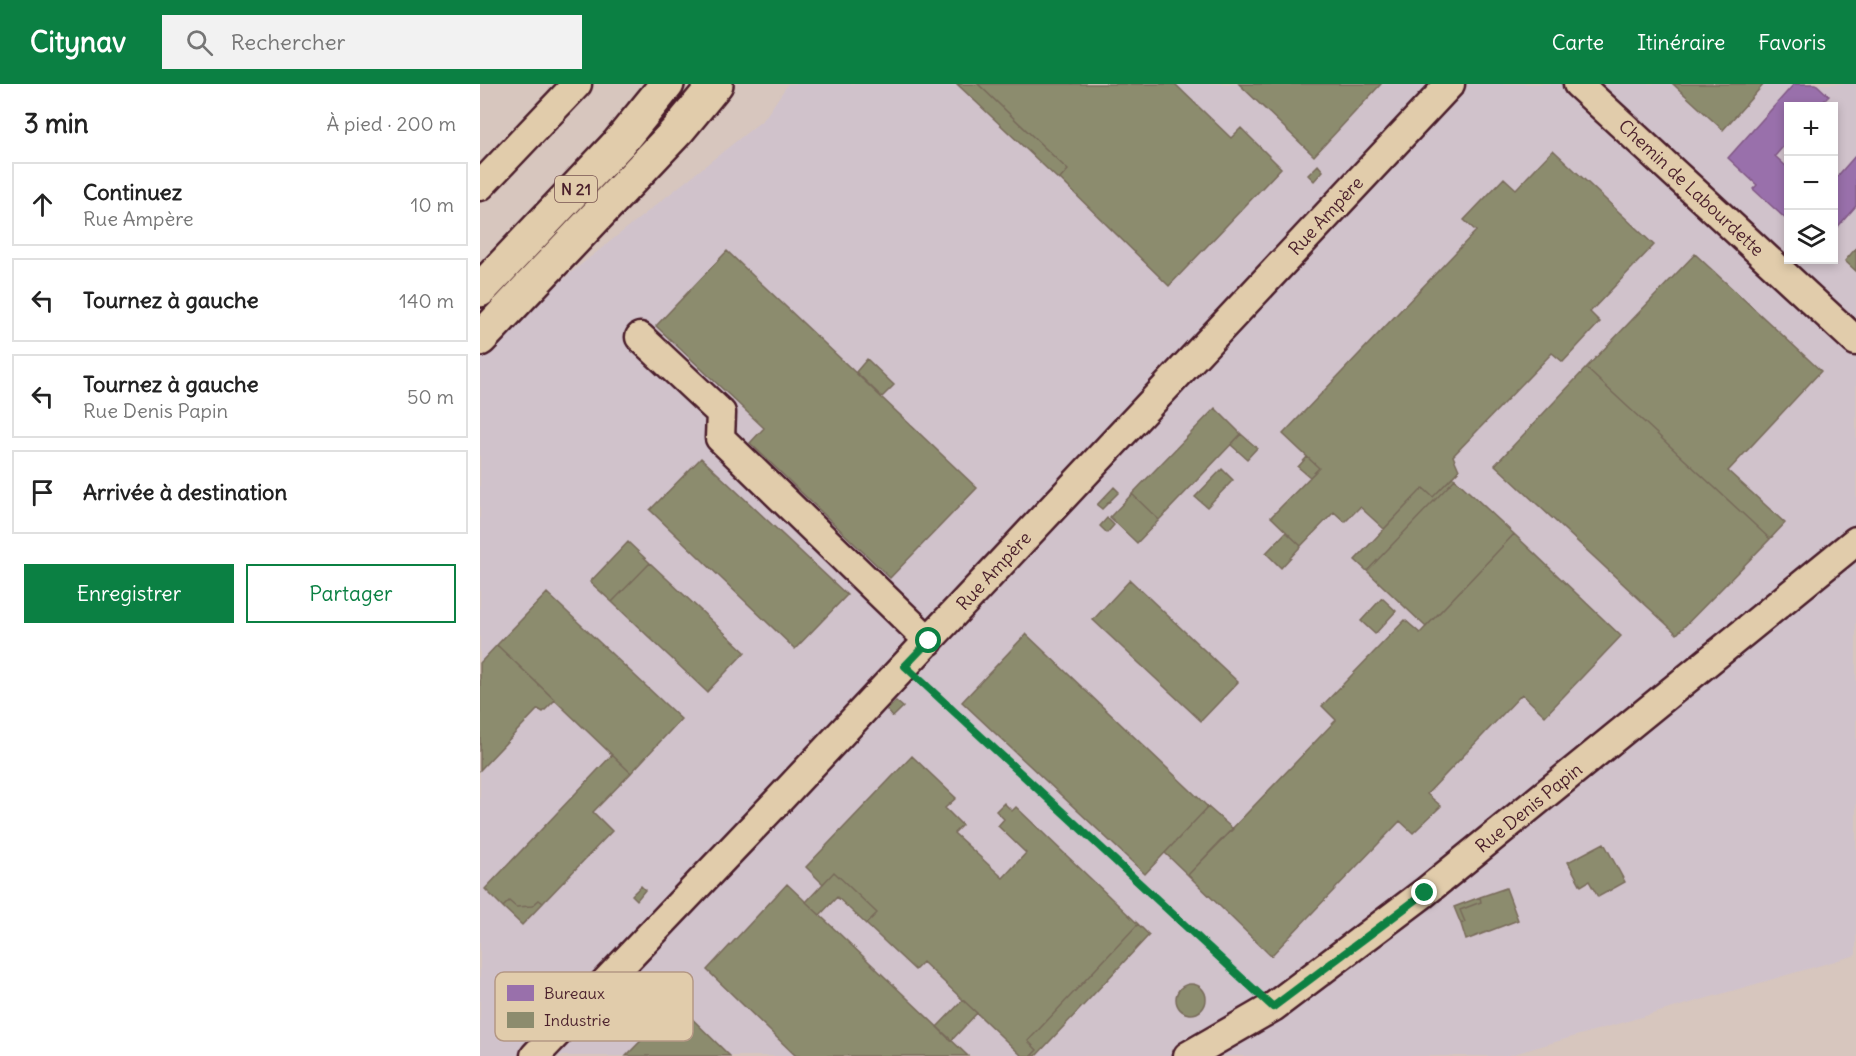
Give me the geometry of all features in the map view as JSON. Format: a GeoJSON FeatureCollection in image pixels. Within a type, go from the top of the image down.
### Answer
{"type":"FeatureCollection","features":[{"type":"Feature","properties":{"kind":"main road","name":"N 21"},"geometry":{"type":"LineString","coordinates":[[480,290],[619,143],[668,84]]}},
{"type":"Feature","properties":{"kind":"main road","name":"N 21"},"geometry":{"type":"LineString","coordinates":[[480,339],[670,138],[716,84]]}},
{"type":"Feature","properties":{"kind":"street"},"geometry":{"type":"LineString","coordinates":[[480,186],[577,84]]}},
{"type":"Feature","properties":{"kind":"street","name":"Rue Ampère"},"geometry":{"type":"LineString","coordinates":[[615,972],[929,641],[1450,84]]}},
{"type":"Feature","properties":{"kind":"street","name":"Chemin de Labourdette"},"geometry":{"type":"LineString","coordinates":[[1578,84],[1856,341]]}},
{"type":"Feature","properties":{"kind":"street"},"geometry":{"type":"LineString","coordinates":[[640,337],[721,413],[720,438],[929,641]]}},
{"type":"Feature","properties":{"kind":"street","name":"Rue Denis Papin"},"geometry":{"type":"LineString","coordinates":[[1188,1056],[1273,1007],[1425,893],[1856,540]]}},
{"type":"Feature","properties":{"kind":"street","name":"Rue Ampère"},"geometry":{"type":"LineString","coordinates":[[535,1056],[549,1041]]}},
{"type":"Feature","properties":{"kind":"path"},"geometry":{"type":"LineString","coordinates":[[905,666],[1273,1007]]}},
{"type":"Feature","properties":{"kind":"shaded area"},"geometry":{"type":"Polygon","coordinates":[[[788,84],[1856,84],[1856,955],[1507,1056],[480,1056],[480,345],[764,119],[788,84]]]}},
{"type":"Feature","properties":{"kind":"building: Bureaux"},"geometry":{"type":"Polygon","coordinates":[[[1794,84],[1816,84],[1829,96],[1823,102],[1784,102],[1784,146],[1775,156],[1784,164],[1784,217],[1753,189],[1757,185],[1728,158],[1794,84]]]}},
{"type":"Feature","properties":{"kind":"building: Bureaux"},"geometry":{"type":"Polygon","coordinates":[[[1856,155],[1856,206],[1838,226],[1838,210],[1838,175],[1856,155]]]}},
{"type":"Feature","properties":{"kind":"building: Industrie"},"geometry":{"type":"Polygon","coordinates":[[[957,84],[978,84],[1068,170],[1059,180],[957,84]]]}},
{"type":"Feature","properties":{"kind":"building: Industrie"},"geometry":{"type":"Polygon","coordinates":[[[978,84],[1175,84],[1231,138],[1241,128],[1281,168],[1169,286],[1060,179],[1068,170],[978,84]]]}},
{"type":"Feature","properties":{"kind":"building: Industrie"},"geometry":{"type":"Polygon","coordinates":[[[1239,84],[1381,84],[1314,156],[1239,84]]]}},
{"type":"Feature","properties":{"kind":"building: Industrie"},"geometry":{"type":"Polygon","coordinates":[[[1673,84],[1764,84],[1723,130],[1673,84]]]}},
{"type":"Feature","properties":{"kind":"building: Industrie"},"geometry":{"type":"Polygon","coordinates":[[[1553,150],[1654,245],[1590,312],[1600,322],[1563,362],[1552,353],[1453,456],[1459,470],[1433,497],[1423,488],[1384,529],[1360,507],[1345,522],[1334,512],[1301,546],[1271,517],[1319,468],[1283,434],[1476,231],[1464,220],[1504,178],[1516,189],[1553,150]]]}},
{"type":"Feature","properties":{"kind":"building: Industrie"},"geometry":{"type":"Polygon","coordinates":[[[1318,165],[1323,171],[1314,181],[1308,175],[1318,165]]]}},
{"type":"Feature","properties":{"kind":"building: Industrie"},"geometry":{"type":"Polygon","coordinates":[[[1856,248],[1856,271],[1845,261],[1856,248]]]}},
{"type":"Feature","properties":{"kind":"building: Industrie"},"geometry":{"type":"Polygon","coordinates":[[[727,251],[977,488],[890,578],[750,443],[764,428],[656,326],[727,251]]]}},
{"type":"Feature","properties":{"kind":"building: Industrie"},"geometry":{"type":"Polygon","coordinates":[[[1695,254],[1821,371],[1728,471],[1785,523],[1770,539],[1586,368],[1695,254]]]}},
{"type":"Feature","properties":{"kind":"building: Industrie"},"geometry":{"type":"Polygon","coordinates":[[[867,359],[894,385],[882,397],[856,372],[867,359]]]}},
{"type":"Feature","properties":{"kind":"building: Industrie"},"geometry":{"type":"Polygon","coordinates":[[[1586,368],[1770,539],[1677,634],[1495,465],[1586,368]]]}},
{"type":"Feature","properties":{"kind":"building: Industrie"},"geometry":{"type":"Polygon","coordinates":[[[1215,408],[1241,434],[1159,520],[1132,494],[1215,408]]]}},
{"type":"Feature","properties":{"kind":"building: Industrie"},"geometry":{"type":"Polygon","coordinates":[[[1241,434],[1257,448],[1247,459],[1231,445],[1241,434]]]}},
{"type":"Feature","properties":{"kind":"building: Industrie"},"geometry":{"type":"Polygon","coordinates":[[[1307,457],[1319,468],[1310,477],[1298,467],[1307,457]]]}},
{"type":"Feature","properties":{"kind":"building: Industrie"},"geometry":{"type":"Polygon","coordinates":[[[701,458],[847,595],[795,649],[650,510],[701,458]]]}},
{"type":"Feature","properties":{"kind":"building: Industrie"},"geometry":{"type":"Polygon","coordinates":[[[1222,469],[1233,480],[1207,507],[1195,497],[1222,469]]]}},
{"type":"Feature","properties":{"kind":"building: Industrie"},"geometry":{"type":"Polygon","coordinates":[[[1452,477],[1455,479],[1367,571],[1355,560],[1423,488],[1433,497],[1452,477]]]}},
{"type":"Feature","properties":{"kind":"building: Industrie"},"geometry":{"type":"Polygon","coordinates":[[[1455,479],[1514,534],[1426,627],[1367,571],[1455,479]]]}},
{"type":"Feature","properties":{"kind":"building: Industrie"},"geometry":{"type":"Polygon","coordinates":[[[1114,487],[1119,492],[1102,509],[1097,505],[1114,487]]]}},
{"type":"Feature","properties":{"kind":"building: Industrie"},"geometry":{"type":"Polygon","coordinates":[[[1132,494],[1159,520],[1137,543],[1110,517],[1132,494]]]}},
{"type":"Feature","properties":{"kind":"building: Industrie"},"geometry":{"type":"Polygon","coordinates":[[[1107,518],[1114,525],[1107,533],[1100,526],[1107,518]]]}},
{"type":"Feature","properties":{"kind":"building: Industrie"},"geometry":{"type":"Polygon","coordinates":[[[1286,532],[1301,546],[1281,568],[1266,553],[1286,532]]]}},
{"type":"Feature","properties":{"kind":"building: Industrie"},"geometry":{"type":"Polygon","coordinates":[[[1514,534],[1621,636],[1545,716],[1522,694],[1427,794],[1441,806],[1413,833],[1400,821],[1271,956],[1188,875],[1336,720],[1322,706],[1405,620],[1420,633],[1514,534]]]}},
{"type":"Feature","properties":{"kind":"building: Industrie"},"geometry":{"type":"Polygon","coordinates":[[[628,542],[650,563],[612,602],[590,582],[628,542]]]}},
{"type":"Feature","properties":{"kind":"building: Industrie"},"geometry":{"type":"Polygon","coordinates":[[[650,563],[745,652],[707,692],[612,602],[650,563]]]}},
{"type":"Feature","properties":{"kind":"building: Industrie"},"geometry":{"type":"Polygon","coordinates":[[[1130,580],[1238,682],[1201,721],[1093,620],[1130,580]]]}},
{"type":"Feature","properties":{"kind":"building: Industrie"},"geometry":{"type":"Polygon","coordinates":[[[547,593],[681,719],[631,773],[497,645],[547,593]]]}},
{"type":"Feature","properties":{"kind":"building: Industrie"},"geometry":{"type":"Polygon","coordinates":[[[1382,598],[1396,611],[1375,634],[1361,621],[1382,598]]]}},
{"type":"Feature","properties":{"kind":"building: Industrie"},"geometry":{"type":"Polygon","coordinates":[[[1026,634],[1208,807],[1145,874],[962,702],[1026,634]]]}},
{"type":"Feature","properties":{"kind":"building: Industrie"},"geometry":{"type":"Polygon","coordinates":[[[497,645],[555,700],[543,712],[538,709],[480,770],[480,663],[497,645]]]}},
{"type":"Feature","properties":{"kind":"building: Industrie"},"geometry":{"type":"Polygon","coordinates":[[[896,701],[903,707],[893,717],[887,710],[896,701]]]}},
{"type":"Feature","properties":{"kind":"building: Industrie"},"geometry":{"type":"Polygon","coordinates":[[[612,755],[631,773],[593,812],[612,831],[543,903],[539,900],[532,906],[516,907],[509,901],[503,907],[485,889],[612,755]]]}},
{"type":"Feature","properties":{"kind":"building: Industrie"},"geometry":{"type":"Polygon","coordinates":[[[912,756],[956,798],[945,808],[962,825],[954,833],[1003,878],[1026,853],[998,826],[1004,819],[996,811],[1004,803],[1012,811],[1016,807],[1138,924],[1028,1041],[1037,1050],[1031,1056],[1022,1056],[923,962],[915,970],[866,924],[877,913],[834,872],[823,884],[806,867],[912,756]]]}},
{"type":"Feature","properties":{"kind":"building: Industrie"},"geometry":{"type":"Polygon","coordinates":[[[1208,807],[1233,829],[1188,875],[1165,853],[1208,807]]]}},
{"type":"Feature","properties":{"kind":"building: Industrie"},"geometry":{"type":"Polygon","coordinates":[[[1604,843],[1625,882],[1598,897],[1589,881],[1581,886],[1568,862],[1604,843]]]}},
{"type":"Feature","properties":{"kind":"building: Industrie"},"geometry":{"type":"Polygon","coordinates":[[[834,872],[877,913],[866,924],[837,897],[820,915],[806,902],[834,872]]]}},
{"type":"Feature","properties":{"kind":"building: Industrie"},"geometry":{"type":"Polygon","coordinates":[[[787,884],[968,1056],[796,1056],[707,970],[787,884]]]}},
{"type":"Feature","properties":{"kind":"building: Industrie"},"geometry":{"type":"Polygon","coordinates":[[[641,886],[645,890],[637,900],[632,895],[641,886]]]}},
{"type":"Feature","properties":{"kind":"building: Industrie"},"geometry":{"type":"Polygon","coordinates":[[[1506,888],[1518,920],[1466,940],[1461,924],[1465,922],[1460,910],[1481,902],[1480,897],[1506,888]]]}},
{"type":"Feature","properties":{"kind":"building: Industrie"},"geometry":{"type":"Polygon","coordinates":[[[1480,897],[1481,902],[1460,910],[1465,922],[1461,924],[1454,907],[1480,897]]]}},
{"type":"Feature","properties":{"kind":"building: Industrie"},"geometry":{"type":"Polygon","coordinates":[[[539,900],[543,903],[522,925],[503,907],[509,901],[516,907],[532,906],[539,900]]]}},
{"type":"Feature","properties":{"kind":"building: Industrie"},"geometry":{"type":"Polygon","coordinates":[[[1138,924],[1149,935],[1036,1056],[1031,1056],[1037,1050],[1028,1041],[1138,924]]]}},
{"type":"Feature","properties":{"kind":"building: Industrie"},"geometry":{"type":"Polygon","coordinates":[[[1191,984],[1202,988],[1206,999],[1202,1010],[1191,1014],[1180,1010],[1176,999],[1180,988],[1191,984]]]}},
{"type":"Feature","properties":{"kind":"building: Industrie"},"geometry":{"type":"Polygon","coordinates":[[[963,1000],[977,1013],[951,1041],[937,1027],[963,1000]]]}},
{"type":"Feature","properties":{"kind":"building: Industrie"},"geometry":{"type":"Polygon","coordinates":[[[693,1020],[730,1056],[626,1056],[641,1041],[693,1041],[693,1020]]]}},
{"type":"Feature","properties":{"kind":"route"},"geometry":{"type":"LineString","coordinates":[[929,641],[905,666],[1273,1007],[1425,893]]}}]}
